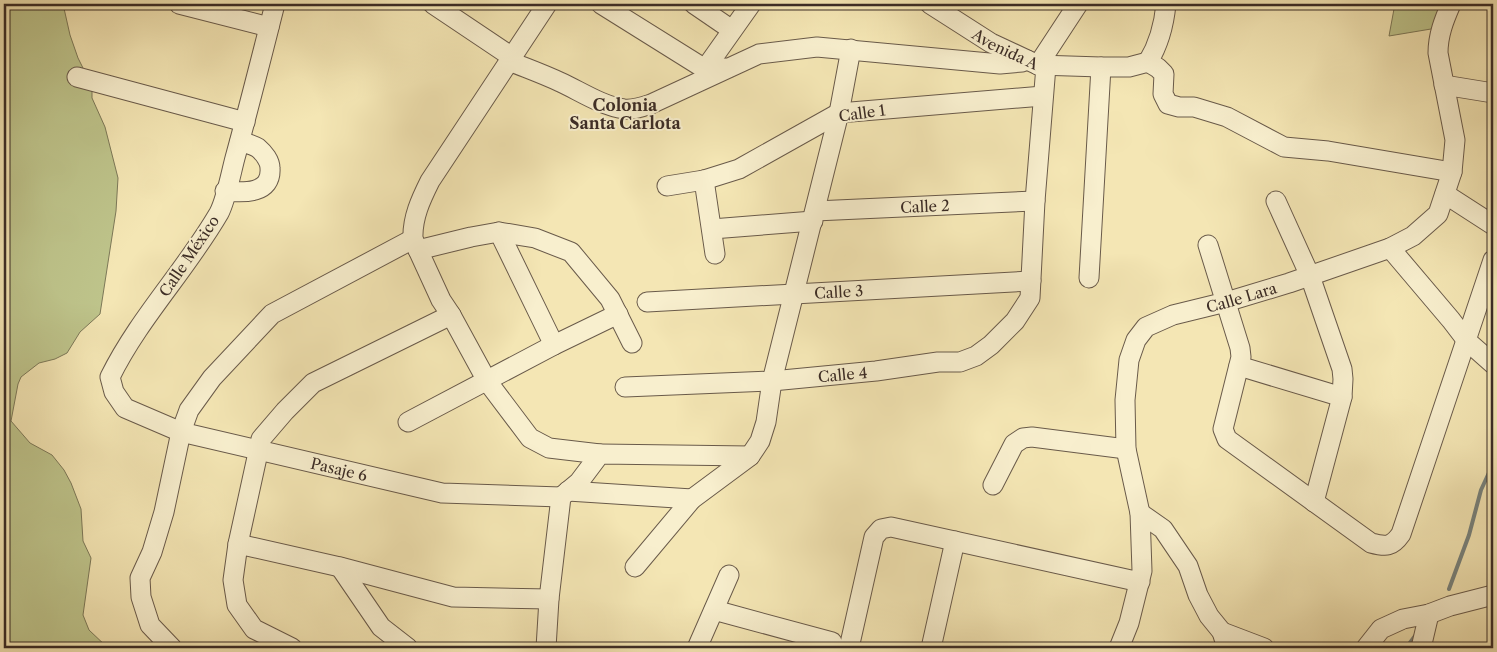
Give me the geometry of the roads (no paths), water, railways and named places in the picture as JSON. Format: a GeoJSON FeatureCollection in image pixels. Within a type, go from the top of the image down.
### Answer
{"type":"FeatureCollection","features":[{"type":"Feature","properties":{"kind":"street"},"geometry":{"type":"LineString","coordinates":[[180,4],[269,27]]}},
{"type":"Feature","properties":{"kind":"street","name":"Calle México"},"geometry":{"type":"LineString","coordinates":[[125,408],[114,392],[110,377],[135,335],[187,262],[220,211],[275,4]]}},
{"type":"Feature","properties":{"kind":"street"},"geometry":{"type":"LineString","coordinates":[[433,4],[510,59],[616,108],[626,109],[636,109],[651,104],[759,54],[817,47],[1000,64],[1037,63]]}},
{"type":"Feature","properties":{"kind":"street"},"geometry":{"type":"LineString","coordinates":[[547,4],[430,181],[420,202],[413,230],[415,245],[441,300],[487,381],[530,438],[549,448],[600,454],[750,456]]}},
{"type":"Feature","properties":{"kind":"street"},"geometry":{"type":"LineString","coordinates":[[601,4],[705,69],[716,70],[732,66]]}},
{"type":"Feature","properties":{"kind":"street"},"geometry":{"type":"LineString","coordinates":[[694,4],[732,30]]}},
{"type":"Feature","properties":{"kind":"street"},"geometry":{"type":"LineString","coordinates":[[705,69],[751,4]]}},
{"type":"Feature","properties":{"kind":"street","name":"Avenida A"},"geometry":{"type":"LineString","coordinates":[[930,4],[956,11],[991,43],[1037,63],[1101,68],[1129,66],[1148,62]]}},
{"type":"Feature","properties":{"kind":"street"},"geometry":{"type":"LineString","coordinates":[[1031,289],[1035,201],[1044,96],[1037,63],[1078,4]]}},
{"type":"Feature","properties":{"kind":"street"},"geometry":{"type":"LineString","coordinates":[[1166,4],[1165,21],[1156,48],[1148,62],[1164,74],[1163,94],[1168,104],[1179,107],[1194,107],[1228,117],[1284,148],[1328,151],[1452,172]]}},
{"type":"Feature","properties":{"kind":"street","name":"Calle Lara"},"geometry":{"type":"LineString","coordinates":[[1119,648],[1129,623],[1142,571],[1140,513],[1126,449],[1125,400],[1129,360],[1136,340],[1146,327],[1173,315],[1226,302],[1310,276],[1390,248],[1413,236],[1438,214],[1452,172],[1455,140],[1438,52],[1438,39],[1451,4]]}},
{"type":"Feature","properties":{"kind":"street"},"geometry":{"type":"LineString","coordinates":[[635,567],[692,499],[750,456],[760,441],[766,422],[772,381],[839,113],[851,49]]}},
{"type":"Feature","properties":{"kind":"street"},"geometry":{"type":"LineString","coordinates":[[1089,278],[1101,68]]}},
{"type":"Feature","properties":{"kind":"street"},"geometry":{"type":"LineString","coordinates":[[76,77],[245,122]]}},
{"type":"Feature","properties":{"kind":"street"},"geometry":{"type":"LineString","coordinates":[[1444,85],[1493,93]]}},
{"type":"Feature","properties":{"kind":"street","name":"Calle 1"},"geometry":{"type":"LineString","coordinates":[[667,186],[704,180],[739,169],[839,113],[1044,96]]}},
{"type":"Feature","properties":{"kind":"street"},"geometry":{"type":"LineString","coordinates":[[226,191],[245,194],[257,190],[266,185],[270,175],[270,164],[266,157],[258,148],[240,141]]}},
{"type":"Feature","properties":{"kind":"street"},"geometry":{"type":"LineString","coordinates":[[704,180],[715,254]]}},
{"type":"Feature","properties":{"kind":"street"},"geometry":{"type":"LineString","coordinates":[[1445,194],[1493,225]]}},
{"type":"Feature","properties":{"kind":"street","name":"Calle 2"},"geometry":{"type":"LineString","coordinates":[[712,230],[814,216],[1035,201]]}},
{"type":"Feature","properties":{"kind":"street"},"geometry":{"type":"LineString","coordinates":[[1276,201],[1310,276],[1342,369],[1342,397],[1314,502]]}},
{"type":"Feature","properties":{"kind":"street"},"geometry":{"type":"LineString","coordinates":[[499,232],[554,345]]}},
{"type":"Feature","properties":{"kind":"street"},"geometry":{"type":"LineString","coordinates":[[172,648],[150,625],[141,597],[140,578],[152,552],[164,512],[181,432],[189,410],[212,378],[272,314],[415,245],[499,232],[535,238],[571,252],[610,299],[632,343]]}},
{"type":"Feature","properties":{"kind":"street"},"geometry":{"type":"LineString","coordinates":[[1208,245],[1240,348],[1239,366],[1223,429],[1224,435],[1371,543],[1383,546],[1395,543],[1401,534],[1493,260]]}},
{"type":"Feature","properties":{"kind":"street"},"geometry":{"type":"LineString","coordinates":[[1390,248],[1467,341],[1493,364]]}},
{"type":"Feature","properties":{"kind":"street","name":"Calle 3"},"geometry":{"type":"LineString","coordinates":[[647,302],[794,294],[1031,289]]}},
{"type":"Feature","properties":{"kind":"street","name":"Calle 4"},"geometry":{"type":"LineString","coordinates":[[625,387],[772,381],[938,362],[960,362],[976,356],[991,345],[1015,322],[1031,289]]}},
{"type":"Feature","properties":{"kind":"street"},"geometry":{"type":"LineString","coordinates":[[408,422],[554,345],[618,314]]}},
{"type":"Feature","properties":{"kind":"street"},"geometry":{"type":"LineString","coordinates":[[292,648],[254,629],[236,604],[233,580],[238,544],[261,439],[313,383],[451,315]]}},
{"type":"Feature","properties":{"kind":"street"},"geometry":{"type":"LineString","coordinates":[[1239,366],[1342,397]]}},
{"type":"Feature","properties":{"kind":"street","name":"Pasaje 6"},"geometry":{"type":"LineString","coordinates":[[125,408],[181,432],[442,493],[565,494],[692,499]]}},
{"type":"Feature","properties":{"kind":"street"},"geometry":{"type":"LineString","coordinates":[[993,485],[1014,444],[1023,438],[1032,437],[1126,449]]}},
{"type":"Feature","properties":{"kind":"street"},"geometry":{"type":"LineString","coordinates":[[546,648],[549,599],[565,494],[579,482],[600,454]]}},
{"type":"Feature","properties":{"kind":"street"},"geometry":{"type":"LineString","coordinates":[[1140,513],[1163,528],[1188,566],[1198,595],[1225,640],[1264,648]]}},
{"type":"Feature","properties":{"kind":"street"},"geometry":{"type":"LineString","coordinates":[[714,610],[841,645],[874,537],[881,529],[891,527],[1140,582]]}},
{"type":"Feature","properties":{"kind":"street"},"geometry":{"type":"LineString","coordinates":[[931,648],[955,541]]}},
{"type":"Feature","properties":{"kind":"street"},"geometry":{"type":"LineString","coordinates":[[238,544],[340,567],[453,597],[549,599]]}},
{"type":"Feature","properties":{"kind":"street"},"geometry":{"type":"LineString","coordinates":[[340,567],[381,627],[408,648]]}},
{"type":"Feature","properties":{"kind":"street"},"geometry":{"type":"LineString","coordinates":[[697,648],[729,575]]}},
{"type":"Feature","properties":{"kind":"street"},"geometry":{"type":"LineString","coordinates":[[1366,648],[1381,629],[1403,620],[1493,595]]}},
{"type":"Feature","properties":{"kind":"street"},"geometry":{"type":"LineString","coordinates":[[1421,648],[1429,614]]}},
{"type":"Feature","properties":{"kind":"waterway"},"geometry":{"type":"LineString","coordinates":[[1449,589],[1469,535],[1481,490],[1493,464]]}},
{"type":"Feature","properties":{"kind":"waterway"},"geometry":{"type":"LineString","coordinates":[[1406,648],[1415,636]]}},
{"type":"Feature","properties":{"kind":"district","name":"Colonia Santa Carlota"},"geometry":{"type":"Point","coordinates":[625,114]}}]}
